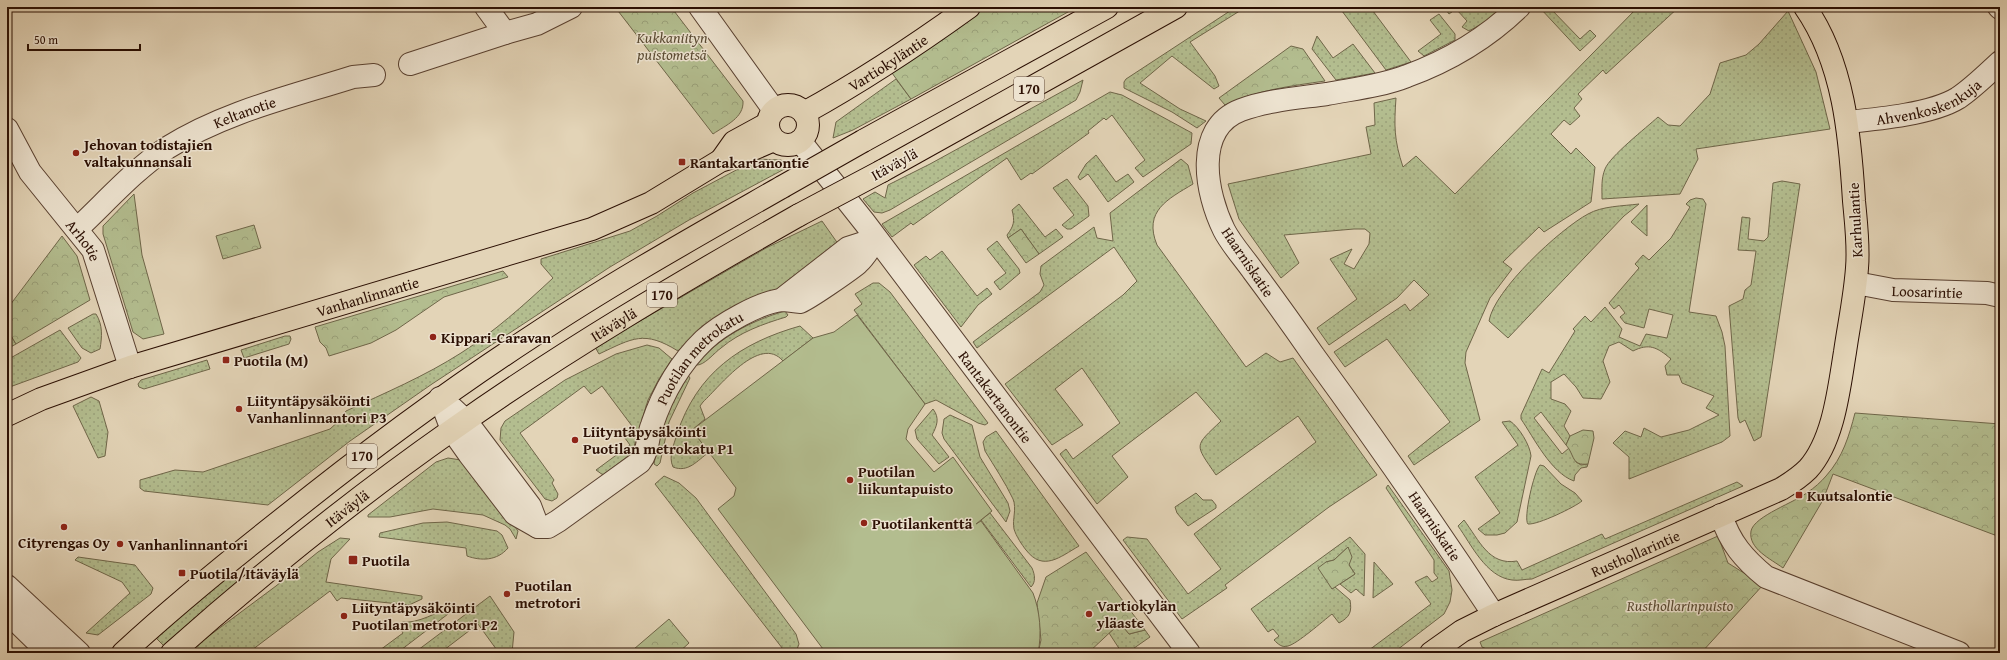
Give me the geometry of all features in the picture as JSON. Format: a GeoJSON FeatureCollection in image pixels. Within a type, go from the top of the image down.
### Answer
{"type":"FeatureCollection","features":[{"type":"Feature","properties":{"kind":"main road","name":"Vartiokyläntie"},"geometry":{"type":"LineString","coordinates":[[804,113],[861,81],[914,47],[969,7]]}},
{"type":"Feature","properties":{"kind":"main road","name":"170"},"geometry":{"type":"LineString","coordinates":[[123,653],[173,607],[332,479],[440,398],[532,336],[618,282],[862,141],[1107,7]]}},
{"type":"Feature","properties":{"kind":"main road","name":"Itäväylä"},"geometry":{"type":"LineString","coordinates":[[172,653],[280,562],[459,425],[527,379],[633,313],[799,215],[882,171],[1176,7]]}},
{"type":"Feature","properties":{"kind":"main road","name":"Karhulantie"},"geometry":{"type":"LineString","coordinates":[[1805,7],[1832,64],[1847,122],[1857,243],[1856,283],[1837,396],[1825,438]]}},
{"type":"Feature","properties":{"kind":"main road"},"geometry":{"type":"LineString","coordinates":[[787,105],[793,106],[804,113],[808,125],[807,131],[800,141],[786,145],[772,124],[787,105]]}},
{"type":"Feature","properties":{"kind":"main road","name":"Vanhanlinnantie"},"geometry":{"type":"LineString","coordinates":[[7,415],[41,399],[130,367],[592,229],[651,203],[720,161],[734,142],[772,124]]}},
{"type":"Feature","properties":{"kind":"main road","name":"Rusthollarintie"},"geometry":{"type":"LineString","coordinates":[[1431,653],[1462,631],[1494,615],[1781,489],[1796,480],[1808,468],[1817,456],[1825,438]]}},
{"type":"Feature","properties":{"kind":"street"},"geometry":{"type":"LineString","coordinates":[[486,7],[505,33]]}},
{"type":"Feature","properties":{"kind":"street"},"geometry":{"type":"LineString","coordinates":[[410,64],[537,24],[571,7]]}},
{"type":"Feature","properties":{"kind":"street"},"geometry":{"type":"LineString","coordinates":[[700,7],[772,124]]}},
{"type":"Feature","properties":{"kind":"street","name":"Haarniskatie"},"geometry":{"type":"LineString","coordinates":[[1494,615],[1406,483],[1224,231],[1208,179],[1207,155],[1210,141],[1219,127],[1228,118],[1240,110],[1270,103],[1370,86],[1406,77],[1465,48],[1490,31],[1519,7]]}},
{"type":"Feature","properties":{"kind":"street","name":"Ahvenkoskenkuja"},"geometry":{"type":"LineString","coordinates":[[1847,122],[1930,109],[1944,104],[1957,98],[1973,87],[2000,62]]}},
{"type":"Feature","properties":{"kind":"street","name":"Keltanotie"},"geometry":{"type":"LineString","coordinates":[[77,229],[139,170],[167,149],[202,128],[228,117],[353,77],[374,75]]}},
{"type":"Feature","properties":{"kind":"street","name":"Arhotie"},"geometry":{"type":"LineString","coordinates":[[7,129],[30,172],[93,250],[130,367]]}},
{"type":"Feature","properties":{"kind":"street","name":"Rantakartanontie"},"geometry":{"type":"LineString","coordinates":[[800,141],[876,239],[1189,653]]}},
{"type":"Feature","properties":{"kind":"street","name":"Puotilan metrokatu"},"geometry":{"type":"LineString","coordinates":[[440,398],[459,425],[515,514],[538,527],[548,527],[640,462],[645,456],[652,425],[669,384],[683,363],[704,340],[723,326],[743,315],[781,300],[848,248],[876,239]]}},
{"type":"Feature","properties":{"kind":"street","name":"Loosarintie"},"geometry":{"type":"LineString","coordinates":[[1856,283],[1893,290],[1987,293],[2000,296]]}},
{"type":"Feature","properties":{"kind":"street"},"geometry":{"type":"LineString","coordinates":[[1721,515],[1726,530],[1738,550],[1747,561],[1766,577],[1959,653]]}},
{"type":"Feature","properties":{"kind":"street"},"geometry":{"type":"LineString","coordinates":[[7,586],[79,653]]}},
{"type":"Feature","properties":{"kind":"street"},"geometry":{"type":"LineString","coordinates":[[7,612],[48,653]]}},
{"type":"Feature","properties":{"kind":"green space","name":"Kukkaniityn puistometsä"},"geometry":{"type":"Polygon","coordinates":[[[615,7],[671,7],[743,101],[743,107],[737,117],[713,134],[615,7]]]}},
{"type":"Feature","properties":{"kind":"green space"},"geometry":{"type":"Polygon","coordinates":[[[984,7],[1077,7],[911,99],[892,73],[984,7]]]}},
{"type":"Feature","properties":{"kind":"green space"},"geometry":{"type":"Polygon","coordinates":[[[1236,7],[1246,7],[1190,42],[1215,76],[1219,86],[1214,89],[1172,56],[1140,83],[1180,109],[1206,121],[1197,128],[1172,112],[1124,88],[1124,82],[1126,79],[1236,7]]]}},
{"type":"Feature","properties":{"kind":"green space"},"geometry":{"type":"Polygon","coordinates":[[[1339,7],[1370,7],[1411,62],[1386,70],[1339,7]]]}},
{"type":"Feature","properties":{"kind":"green space"},"geometry":{"type":"Polygon","coordinates":[[[1444,7],[1502,7],[1485,22],[1469,31],[1462,27],[1467,21],[1456,9],[1449,14],[1444,7]]]}},
{"type":"Feature","properties":{"kind":"green space"},"geometry":{"type":"Polygon","coordinates":[[[1549,7],[1580,39],[1590,30],[1596,36],[1580,51],[1540,8],[1549,7]]]}},
{"type":"Feature","properties":{"kind":"green space"},"geometry":{"type":"Polygon","coordinates":[[[1638,7],[1679,7],[1606,74],[1603,70],[1578,94],[1582,99],[1574,108],[1580,116],[1570,125],[1564,120],[1551,134],[1571,154],[1576,148],[1595,167],[1591,202],[1544,232],[1539,227],[1503,262],[1512,269],[1490,298],[1466,352],[1465,363],[1480,420],[1414,465],[1408,456],[1450,422],[1387,339],[1345,367],[1334,352],[1405,304],[1410,311],[1429,295],[1414,280],[1397,298],[1329,345],[1317,328],[1357,299],[1330,259],[1352,249],[1344,264],[1354,269],[1369,244],[1370,233],[1365,229],[1354,229],[1284,235],[1299,263],[1281,278],[1239,219],[1228,184],[1371,154],[1366,127],[1375,125],[1374,103],[1396,98],[1395,133],[1403,167],[1416,156],[1455,194],[1638,7]]]}},
{"type":"Feature","properties":{"kind":"green space"},"geometry":{"type":"Polygon","coordinates":[[[1788,11],[1816,72],[1830,129],[1696,149],[1698,159],[1680,194],[1602,199],[1602,180],[1608,163],[1658,117],[1668,125],[1680,126],[1710,94],[1720,63],[1746,55],[1759,44],[1788,11]]]}},
{"type":"Feature","properties":{"kind":"green space"},"geometry":{"type":"Polygon","coordinates":[[[1439,14],[1455,34],[1455,40],[1424,56],[1418,51],[1441,34],[1430,20],[1439,14]]]}},
{"type":"Feature","properties":{"kind":"green space"},"geometry":{"type":"Polygon","coordinates":[[[1317,36],[1333,58],[1353,44],[1375,73],[1336,80],[1312,49],[1317,36]]]}},
{"type":"Feature","properties":{"kind":"green space"},"geometry":{"type":"Polygon","coordinates":[[[1291,46],[1303,49],[1325,81],[1262,92],[1225,105],[1219,98],[1291,46]]]}},
{"type":"Feature","properties":{"kind":"green space"},"geometry":{"type":"Polygon","coordinates":[[[896,79],[911,99],[853,130],[833,138],[836,122],[896,79]]]}},
{"type":"Feature","properties":{"kind":"green space"},"geometry":{"type":"Polygon","coordinates":[[[1083,80],[1076,100],[890,210],[882,213],[874,212],[863,199],[875,192],[885,198],[888,185],[930,164],[1083,80]]]}},
{"type":"Feature","properties":{"kind":"green space"},"geometry":{"type":"Polygon","coordinates":[[[1110,92],[1122,95],[1192,133],[1191,144],[1143,177],[1135,168],[1145,160],[1112,115],[1106,120],[1104,118],[1088,131],[1089,133],[1032,174],[1031,173],[1021,180],[1007,158],[913,225],[911,223],[892,237],[882,224],[1110,92]]]}},
{"type":"Feature","properties":{"kind":"green space"},"geometry":{"type":"Polygon","coordinates":[[[1096,155],[1116,182],[1128,174],[1134,182],[1108,202],[1088,174],[1080,180],[1078,177],[1086,164],[1096,155]]]}},
{"type":"Feature","properties":{"kind":"green space"},"geometry":{"type":"Polygon","coordinates":[[[757,159],[781,160],[790,166],[689,220],[610,267],[432,384],[350,441],[268,505],[144,491],[140,488],[140,480],[175,470],[203,472],[330,429],[340,420],[346,411],[405,384],[433,369],[461,353],[497,327],[553,278],[541,264],[541,259],[630,231],[693,193],[757,159]]]}},
{"type":"Feature","properties":{"kind":"green space"},"geometry":{"type":"Polygon","coordinates":[[[1181,159],[1188,165],[1193,184],[1175,195],[1160,207],[1153,223],[1157,245],[1246,367],[1266,353],[1280,362],[1293,358],[1377,475],[1329,507],[1225,585],[1227,588],[1182,619],[1123,540],[1127,537],[1147,539],[1188,594],[1221,569],[1194,534],[1316,442],[1298,416],[1216,475],[1204,457],[1200,446],[1206,436],[1221,421],[1196,392],[1112,456],[1128,477],[1097,504],[1060,454],[1066,449],[1073,459],[1120,423],[1082,368],[1055,389],[1083,425],[1052,445],[1005,384],[1123,295],[1137,281],[1114,247],[977,348],[973,342],[1040,292],[1044,285],[1040,274],[1041,266],[1094,227],[1097,238],[1113,241],[1110,213],[1181,159]]]}},
{"type":"Feature","properties":{"kind":"green space"},"geometry":{"type":"Polygon","coordinates":[[[1067,179],[1088,206],[1089,216],[1071,229],[1067,229],[1062,225],[1074,215],[1053,188],[1067,179]]]}},
{"type":"Feature","properties":{"kind":"green space"},"geometry":{"type":"Polygon","coordinates":[[[1782,181],[1800,184],[1761,437],[1754,441],[1745,420],[1740,423],[1738,418],[1729,306],[1743,299],[1745,290],[1751,285],[1756,251],[1738,250],[1742,217],[1750,218],[1748,239],[1764,241],[1768,237],[1773,183],[1782,181]]]}},
{"type":"Feature","properties":{"kind":"green space"},"geometry":{"type":"Polygon","coordinates":[[[134,194],[142,255],[164,334],[143,339],[133,332],[103,234],[103,226],[134,194]]]}},
{"type":"Feature","properties":{"kind":"green space"},"geometry":{"type":"Polygon","coordinates":[[[1696,198],[1703,199],[1706,204],[1689,312],[1716,316],[1722,332],[1725,346],[1730,436],[1722,442],[1629,479],[1629,457],[1613,443],[1625,431],[1641,437],[1644,428],[1661,437],[1689,430],[1719,415],[1706,408],[1714,396],[1682,383],[1679,375],[1667,375],[1665,366],[1671,359],[1666,355],[1657,349],[1648,347],[1633,351],[1619,342],[1609,346],[1603,361],[1610,382],[1601,399],[1583,398],[1576,387],[1564,374],[1551,382],[1551,399],[1565,404],[1571,411],[1564,426],[1570,436],[1566,445],[1541,412],[1534,418],[1562,454],[1569,448],[1576,462],[1581,465],[1588,464],[1587,467],[1581,468],[1575,475],[1574,481],[1558,471],[1551,463],[1537,445],[1521,419],[1521,415],[1542,369],[1549,373],[1575,331],[1573,329],[1585,316],[1591,322],[1605,307],[1622,329],[1619,337],[1640,346],[1646,334],[1667,338],[1673,315],[1649,309],[1644,328],[1625,323],[1620,317],[1625,313],[1619,305],[1614,309],[1609,303],[1639,268],[1635,264],[1643,255],[1649,260],[1671,238],[1690,207],[1686,204],[1690,200],[1696,198]]]}},
{"type":"Feature","properties":{"kind":"green space"},"geometry":{"type":"Polygon","coordinates":[[[1019,204],[1045,237],[1056,229],[1063,237],[1039,254],[1021,229],[1008,238],[1007,235],[1013,223],[1012,210],[1019,204]]]}},
{"type":"Feature","properties":{"kind":"green space"},"geometry":{"type":"Polygon","coordinates":[[[1639,204],[1624,216],[1508,338],[1489,321],[1494,308],[1515,277],[1561,233],[1594,211],[1639,204]]]}},
{"type":"Feature","properties":{"kind":"green space"},"geometry":{"type":"Polygon","coordinates":[[[1647,205],[1647,236],[1631,222],[1647,205]]]}},
{"type":"Feature","properties":{"kind":"green space"},"geometry":{"type":"Polygon","coordinates":[[[822,221],[841,248],[793,285],[701,329],[678,351],[656,340],[638,339],[630,340],[599,354],[595,347],[766,248],[822,221]]]}},
{"type":"Feature","properties":{"kind":"green space"},"geometry":{"type":"Polygon","coordinates":[[[254,225],[261,248],[223,259],[216,236],[254,225]]]}},
{"type":"Feature","properties":{"kind":"green space"},"geometry":{"type":"Polygon","coordinates":[[[1021,229],[1039,254],[1026,263],[1008,238],[1021,229]]]}},
{"type":"Feature","properties":{"kind":"green space"},"geometry":{"type":"Polygon","coordinates":[[[62,236],[77,256],[90,300],[16,344],[7,329],[7,309],[62,236]]]}},
{"type":"Feature","properties":{"kind":"green space"},"geometry":{"type":"Polygon","coordinates":[[[997,241],[1019,269],[1020,273],[1000,290],[994,282],[1006,273],[987,249],[997,241]]]}},
{"type":"Feature","properties":{"kind":"green space"},"geometry":{"type":"Polygon","coordinates":[[[942,251],[977,296],[987,288],[992,294],[978,305],[961,327],[914,265],[926,256],[930,260],[942,251]]]}},
{"type":"Feature","properties":{"kind":"green space"},"geometry":{"type":"Polygon","coordinates":[[[503,271],[508,277],[444,297],[396,330],[371,343],[329,356],[326,348],[320,342],[315,327],[503,271]]]}},
{"type":"Feature","properties":{"kind":"green space"},"geometry":{"type":"Polygon","coordinates":[[[873,283],[879,283],[890,292],[988,423],[985,425],[978,423],[936,400],[925,404],[854,310],[862,304],[855,294],[873,283]]]}},
{"type":"Feature","properties":{"kind":"green space"},"geometry":{"type":"Polygon","coordinates":[[[785,311],[788,315],[786,317],[760,326],[736,337],[706,361],[696,365],[715,346],[736,331],[772,315],[785,311]]]}},
{"type":"Feature","properties":{"kind":"green space"},"geometry":{"type":"Polygon","coordinates":[[[93,314],[96,314],[98,318],[101,327],[101,336],[100,349],[91,353],[82,348],[68,328],[93,314]]]}},
{"type":"Feature","properties":{"kind":"green space","name":"Puotilankenttä"},"geometry":{"type":"Polygon","coordinates":[[[857,315],[925,404],[908,429],[906,439],[934,472],[953,457],[992,511],[976,524],[981,521],[1033,593],[1040,623],[1038,653],[826,653],[718,509],[734,496],[736,488],[692,430],[813,338],[834,332],[857,315]]]}},
{"type":"Feature","properties":{"kind":"green space"},"geometry":{"type":"Polygon","coordinates":[[[800,326],[813,338],[783,361],[774,354],[763,354],[752,358],[741,365],[703,402],[700,406],[705,419],[692,430],[709,452],[688,467],[673,467],[671,459],[672,450],[677,434],[696,394],[709,378],[724,364],[758,341],[800,326]]]}},
{"type":"Feature","properties":{"kind":"green space"},"geometry":{"type":"Polygon","coordinates":[[[7,329],[16,344],[7,349],[7,329]]]}},
{"type":"Feature","properties":{"kind":"green space"},"geometry":{"type":"Polygon","coordinates":[[[60,330],[81,358],[78,362],[7,388],[7,360],[60,330]]]}},
{"type":"Feature","properties":{"kind":"green space"},"geometry":{"type":"Polygon","coordinates":[[[285,336],[290,336],[291,339],[289,344],[244,358],[241,350],[285,336]]]}},
{"type":"Feature","properties":{"kind":"green space"},"geometry":{"type":"Polygon","coordinates":[[[647,345],[659,348],[672,359],[648,400],[632,453],[603,475],[596,470],[630,445],[622,434],[632,426],[602,386],[591,394],[584,386],[520,433],[554,480],[552,483],[558,494],[557,498],[552,501],[545,499],[500,440],[501,428],[505,421],[565,380],[616,354],[647,345]]]}},
{"type":"Feature","properties":{"kind":"green space"},"geometry":{"type":"Polygon","coordinates":[[[207,360],[210,369],[144,389],[139,387],[138,384],[141,380],[207,360]]]}},
{"type":"Feature","properties":{"kind":"green space"},"geometry":{"type":"Polygon","coordinates":[[[688,375],[690,378],[669,422],[660,463],[657,466],[654,464],[660,430],[668,410],[688,375]]]}},
{"type":"Feature","properties":{"kind":"green space"},"geometry":{"type":"Polygon","coordinates":[[[91,397],[99,401],[108,432],[105,456],[98,458],[73,406],[91,397]]]}},
{"type":"Feature","properties":{"kind":"green space"},"geometry":{"type":"Polygon","coordinates":[[[933,409],[937,422],[932,435],[949,457],[939,464],[917,439],[915,430],[933,409]]]}},
{"type":"Feature","properties":{"kind":"green space"},"geometry":{"type":"Polygon","coordinates":[[[1855,413],[2000,424],[2000,537],[1833,474],[1823,500],[1783,568],[1761,553],[1753,543],[1751,537],[1751,531],[1754,525],[1767,515],[1802,496],[1815,487],[1824,478],[1832,469],[1841,454],[1848,438],[1855,413]]]}},
{"type":"Feature","properties":{"kind":"green space"},"geometry":{"type":"Polygon","coordinates":[[[950,415],[972,425],[980,457],[1008,503],[1010,511],[1006,522],[944,439],[942,433],[944,419],[950,415]]]}},
{"type":"Feature","properties":{"kind":"green space"},"geometry":{"type":"Polygon","coordinates":[[[1510,421],[1517,427],[1524,437],[1529,447],[1531,456],[1517,522],[1505,533],[1485,535],[1478,529],[1500,513],[1475,477],[1518,445],[1502,422],[1510,421]]]}},
{"type":"Feature","properties":{"kind":"green space"},"geometry":{"type":"Polygon","coordinates":[[[1583,430],[1593,431],[1594,438],[1588,464],[1576,462],[1566,445],[1570,436],[1583,430]]]}},
{"type":"Feature","properties":{"kind":"green space"},"geometry":{"type":"Polygon","coordinates":[[[996,431],[1079,546],[1058,558],[1045,561],[1032,557],[1024,548],[1014,529],[1015,506],[1013,499],[985,451],[983,442],[986,437],[996,431]]]}},
{"type":"Feature","properties":{"kind":"green space"},"geometry":{"type":"Polygon","coordinates":[[[448,458],[461,460],[473,469],[518,531],[516,539],[510,529],[505,525],[483,515],[433,509],[390,517],[368,517],[368,515],[436,462],[448,458]]]}},
{"type":"Feature","properties":{"kind":"green space"},"geometry":{"type":"Polygon","coordinates":[[[1540,465],[1544,466],[1561,484],[1575,493],[1582,501],[1548,519],[1533,524],[1528,524],[1527,514],[1530,495],[1535,476],[1540,465]]]}},
{"type":"Feature","properties":{"kind":"green space"},"geometry":{"type":"Polygon","coordinates":[[[664,476],[679,483],[696,498],[796,634],[799,644],[796,652],[786,653],[655,484],[664,476]]]}},
{"type":"Feature","properties":{"kind":"green space"},"geometry":{"type":"Polygon","coordinates":[[[1737,482],[1743,486],[1532,579],[1512,580],[1503,578],[1494,573],[1480,559],[1458,526],[1464,520],[1486,550],[1499,560],[1517,561],[1522,570],[1602,534],[1605,539],[1737,482]]]}},
{"type":"Feature","properties":{"kind":"green space"},"geometry":{"type":"Polygon","coordinates":[[[1388,485],[1449,571],[1452,590],[1450,602],[1444,614],[1393,653],[1365,653],[1431,604],[1415,582],[1427,576],[1432,582],[1438,578],[1434,573],[1434,560],[1386,488],[1388,485]]]}},
{"type":"Feature","properties":{"kind":"green space"},"geometry":{"type":"Polygon","coordinates":[[[1196,493],[1203,500],[1212,500],[1216,505],[1216,508],[1188,526],[1177,513],[1175,507],[1196,493]]]}},
{"type":"Feature","properties":{"kind":"green space"},"geometry":{"type":"Polygon","coordinates":[[[990,513],[1032,568],[1034,573],[1034,583],[1031,587],[981,520],[990,513]]]}},
{"type":"Feature","properties":{"kind":"green space"},"geometry":{"type":"Polygon","coordinates":[[[447,522],[497,531],[502,535],[508,548],[494,558],[478,559],[467,556],[466,548],[379,537],[380,533],[423,523],[447,522]]]}},
{"type":"Feature","properties":{"kind":"green space","name":"Rusthollarinpuisto"},"geometry":{"type":"Polygon","coordinates":[[[1718,536],[1728,563],[1763,585],[1701,653],[1495,653],[1482,647],[1480,642],[1718,536]]]}},
{"type":"Feature","properties":{"kind":"green space"},"geometry":{"type":"Polygon","coordinates":[[[1350,537],[1365,554],[1364,596],[1356,589],[1351,593],[1340,584],[1355,574],[1349,565],[1348,547],[1334,560],[1326,562],[1332,589],[1335,587],[1350,600],[1351,608],[1346,619],[1339,623],[1332,614],[1304,637],[1288,646],[1282,646],[1274,640],[1279,636],[1273,629],[1268,632],[1251,609],[1350,537]]]}},
{"type":"Feature","properties":{"kind":"green space"},"geometry":{"type":"Polygon","coordinates":[[[340,538],[350,539],[331,559],[326,582],[422,596],[422,599],[409,605],[341,598],[337,601],[330,591],[248,653],[186,653],[276,586],[318,552],[340,538]]]}},
{"type":"Feature","properties":{"kind":"green space"},"geometry":{"type":"Polygon","coordinates":[[[1348,547],[1352,557],[1349,565],[1355,574],[1332,589],[1318,568],[1326,562],[1334,560],[1348,547]]]}},
{"type":"Feature","properties":{"kind":"green space"},"geometry":{"type":"Polygon","coordinates":[[[1086,552],[1145,630],[1129,634],[1120,623],[1088,653],[1038,653],[1041,640],[1037,603],[1046,577],[1086,552]]]}},
{"type":"Feature","properties":{"kind":"green space"},"geometry":{"type":"Polygon","coordinates":[[[78,557],[135,565],[153,588],[151,594],[98,635],[86,633],[130,593],[122,582],[75,560],[78,557]]]}},
{"type":"Feature","properties":{"kind":"green space"},"geometry":{"type":"Polygon","coordinates":[[[1374,562],[1393,584],[1373,598],[1374,562]]]}},
{"type":"Feature","properties":{"kind":"green space"},"geometry":{"type":"Polygon","coordinates":[[[228,573],[238,583],[164,646],[154,636],[228,573]]]}},
{"type":"Feature","properties":{"kind":"green space"},"geometry":{"type":"Polygon","coordinates":[[[490,596],[514,632],[512,653],[499,653],[478,624],[440,653],[414,653],[490,596]]]}},
{"type":"Feature","properties":{"kind":"green space"},"geometry":{"type":"Polygon","coordinates":[[[452,605],[455,606],[448,614],[397,653],[376,653],[403,633],[400,628],[402,622],[421,619],[452,605]]]}},
{"type":"Feature","properties":{"kind":"green space"},"geometry":{"type":"Polygon","coordinates":[[[669,619],[689,643],[678,653],[661,653],[634,649],[669,619]]]}},
{"type":"Feature","properties":{"kind":"green space"},"geometry":{"type":"Polygon","coordinates":[[[1121,623],[1129,634],[1145,630],[1150,637],[1127,653],[1122,653],[1109,633],[1121,623]]]}},
{"type":"Feature","properties":{"kind":"place","name":"Jehovan todistajien valtakunnansali"},"geometry":{"type":"Point","coordinates":[76,153]}},
{"type":"Feature","properties":{"kind":"place","name":"Rantakartanontie"},"geometry":{"type":"Point","coordinates":[682,162]}},
{"type":"Feature","properties":{"kind":"place","name":"Kippari-Caravan"},"geometry":{"type":"Point","coordinates":[433,337]}},
{"type":"Feature","properties":{"kind":"place","name":"Puotila (M)"},"geometry":{"type":"Point","coordinates":[226,360]}},
{"type":"Feature","properties":{"kind":"place","name":"Liityntäpysäköinti Vanhanlinnantori P3"},"geometry":{"type":"Point","coordinates":[239,409]}},
{"type":"Feature","properties":{"kind":"place","name":"Liityntäpysäköinti Puotilan metrokatu P1"},"geometry":{"type":"Point","coordinates":[575,440]}},
{"type":"Feature","properties":{"kind":"place","name":"Puotilan liikuntapuisto"},"geometry":{"type":"Point","coordinates":[850,480]}},
{"type":"Feature","properties":{"kind":"place","name":"Kuutsalontie"},"geometry":{"type":"Point","coordinates":[1799,495]}},
{"type":"Feature","properties":{"kind":"place","name":"Puotilankenttä"},"geometry":{"type":"Point","coordinates":[864,523]}},
{"type":"Feature","properties":{"kind":"place","name":"Cityrengas Oy"},"geometry":{"type":"Point","coordinates":[64,527]}},
{"type":"Feature","properties":{"kind":"place","name":"Vanhanlinnantori"},"geometry":{"type":"Point","coordinates":[120,544]}},
{"type":"Feature","properties":{"kind":"place","name":"Puotila"},"geometry":{"type":"Point","coordinates":[353,560]}},
{"type":"Feature","properties":{"kind":"place","name":"Puotila/Itäväylä"},"geometry":{"type":"Point","coordinates":[182,573]}},
{"type":"Feature","properties":{"kind":"place","name":"Puotilan metrotori"},"geometry":{"type":"Point","coordinates":[507,594]}},
{"type":"Feature","properties":{"kind":"place","name":"Vartiokylän yläaste"},"geometry":{"type":"Point","coordinates":[1089,614]}},
{"type":"Feature","properties":{"kind":"place","name":"Liityntäpysäköinti Puotilan metrotori P2"},"geometry":{"type":"Point","coordinates":[344,616]}}]}
